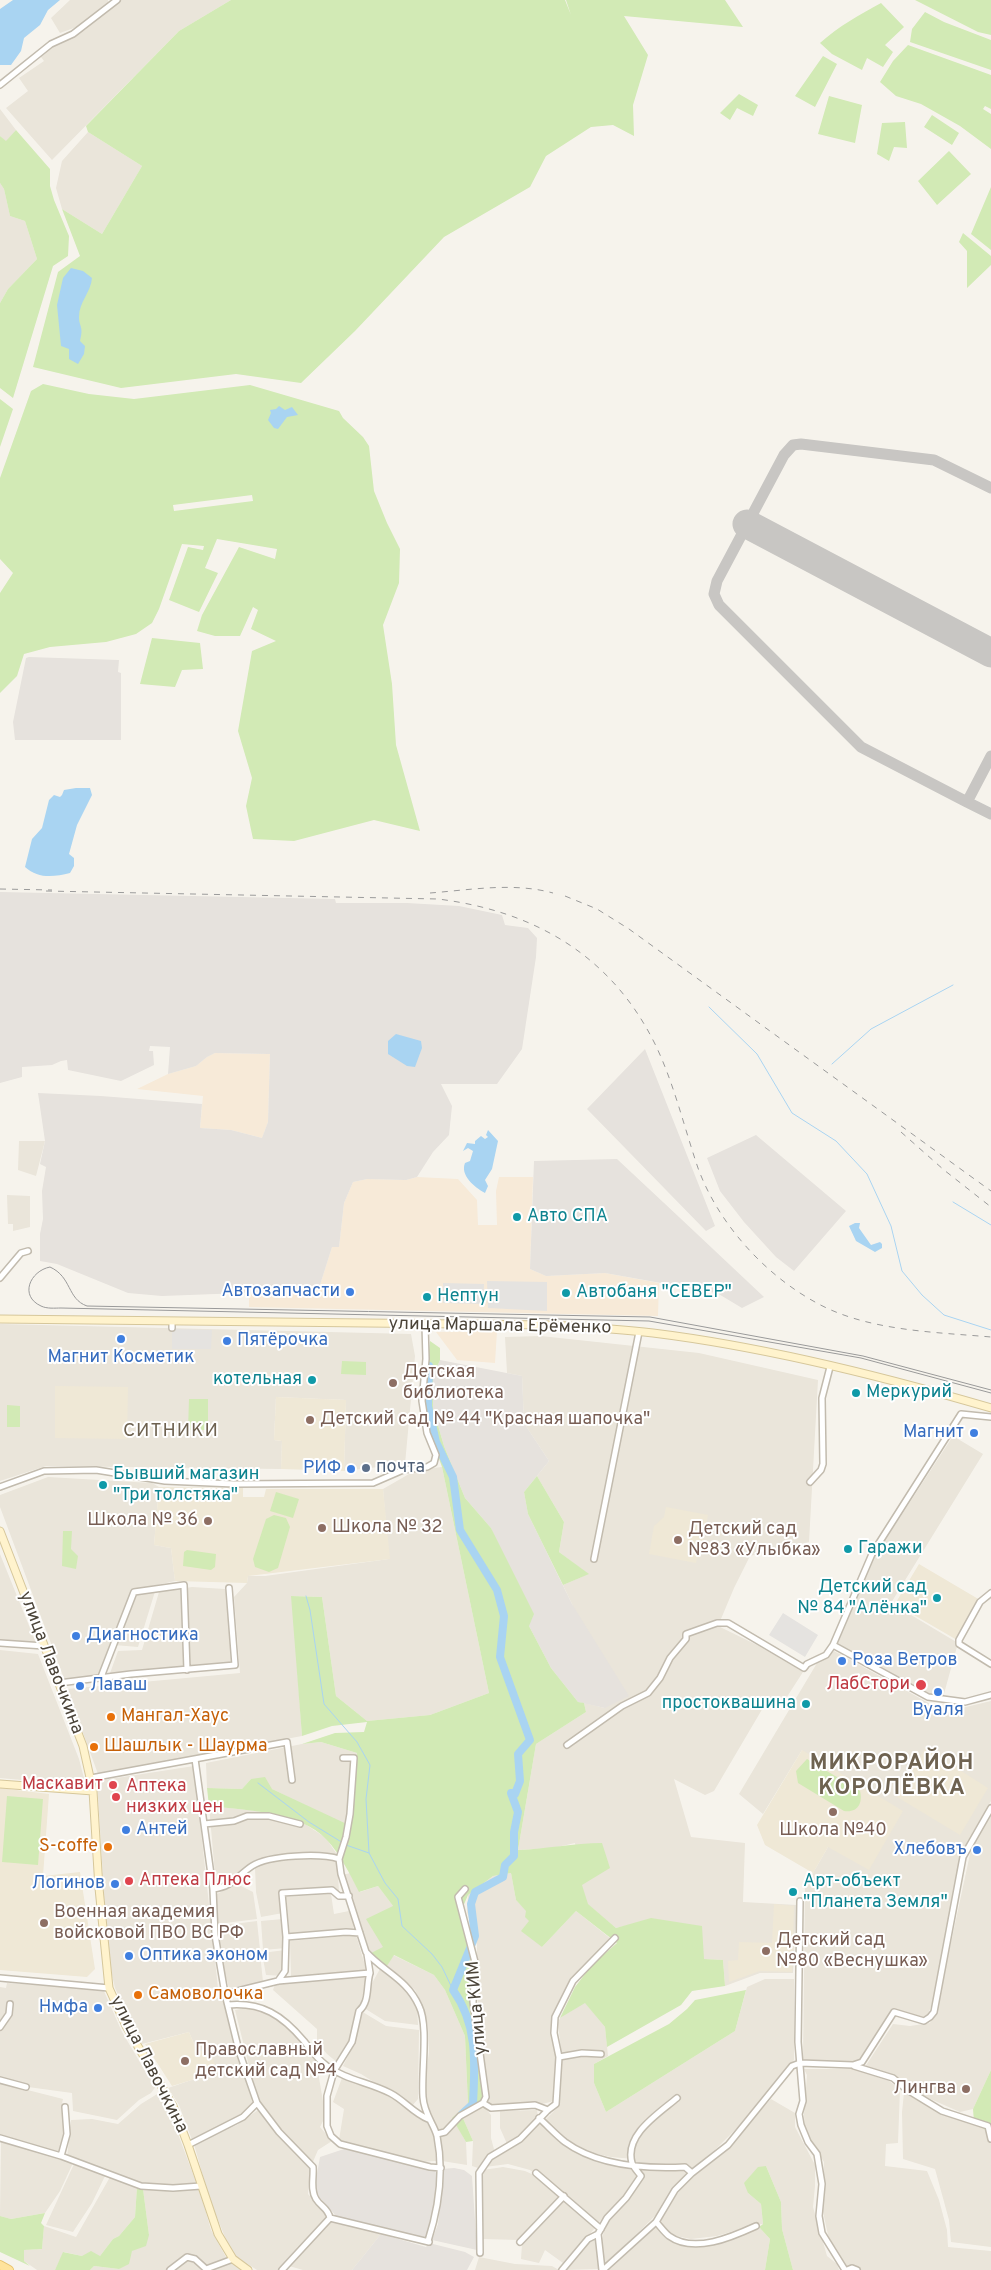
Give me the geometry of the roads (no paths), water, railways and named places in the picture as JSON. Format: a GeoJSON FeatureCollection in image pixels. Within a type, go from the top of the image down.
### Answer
{"type":"FeatureCollection","features":[{"type":"Feature","properties":{"kind":"main road","name":"улица Маршала Ерёменко"},"geometry":{"type":"LineString","coordinates":[[0,1319],[172,1325],[551,1325],[638,1332],[759,1351],[914,1386],[991,1408]]}},
{"type":"Feature","properties":{"kind":"main road","name":"улица Лавочкина"},"geometry":{"type":"LineString","coordinates":[[0,1531],[59,1683],[82,1746],[91,1778],[109,1988],[126,2026],[173,2106],[218,2234],[233,2259],[248,2270]]}},
{"type":"Feature","properties":{"kind":"main road"},"geometry":{"type":"LineString","coordinates":[[0,1784],[93,1791]]}},
{"type":"Feature","properties":{"kind":"main road"},"geometry":{"type":"LineString","coordinates":[[0,2265],[8,2270]]}},
{"type":"Feature","properties":{"kind":"street"},"geometry":{"type":"LineString","coordinates":[[0,85],[51,44],[73,34],[117,0]]}},
{"type":"Feature","properties":{"kind":"street"},"geometry":{"type":"LineString","coordinates":[[0,1278],[21,1253],[28,1251]]}},
{"type":"Feature","properties":{"kind":"street"},"geometry":{"type":"LineString","coordinates":[[0,1487],[44,1471],[96,1470],[165,1481],[234,1484],[374,1484],[403,1470],[427,1467],[434,1463],[436,1454],[427,1433],[422,1401],[426,1359],[425,1325]]}},
{"type":"Feature","properties":{"kind":"street"},"geometry":{"type":"LineString","coordinates":[[594,1559],[638,1332]]}},
{"type":"Feature","properties":{"kind":"street"},"geometry":{"type":"LineString","coordinates":[[810,1482],[821,1470],[823,1464],[822,1398],[830,1367]]}},
{"type":"Feature","properties":{"kind":"street"},"geometry":{"type":"LineString","coordinates":[[567,1745],[622,1706],[648,1693],[660,1678],[670,1658],[686,1639],[686,1634],[717,1623],[728,1623],[804,1668],[807,1664],[826,1655],[833,1645],[872,1554],[961,1414],[991,1417]]}},
{"type":"Feature","properties":{"kind":"street"},"geometry":{"type":"LineString","coordinates":[[101,1677],[134,1592],[184,1585],[188,1670]]}},
{"type":"Feature","properties":{"kind":"street"},"geometry":{"type":"LineString","coordinates":[[59,1683],[101,1677],[235,1666],[229,1588]]}},
{"type":"Feature","properties":{"kind":"street"},"geometry":{"type":"LineString","coordinates":[[991,1593],[980,1602],[959,1640],[960,1644],[991,1664]]}},
{"type":"Feature","properties":{"kind":"street"},"geometry":{"type":"LineString","coordinates":[[0,1643],[44,1646]]}},
{"type":"Feature","properties":{"kind":"street"},"geometry":{"type":"LineString","coordinates":[[833,1645],[928,1697],[965,1702],[991,1695]]}},
{"type":"Feature","properties":{"kind":"street"},"geometry":{"type":"LineString","coordinates":[[91,1778],[287,1742],[292,1780]]}},
{"type":"Feature","properties":{"kind":"street"},"geometry":{"type":"LineString","coordinates":[[343,1758],[354,1758],[350,1814],[339,1859],[366,1952],[370,1973],[367,1993],[362,2009],[359,2011],[352,2042],[334,2071],[327,2096],[327,2126],[331,2136],[340,2144],[441,2168]]}},
{"type":"Feature","properties":{"kind":"street"},"geometry":{"type":"LineString","coordinates":[[195,1759],[213,1889],[215,1935],[225,1994],[239,2051],[257,2103],[279,2132],[313,2167],[313,2192],[316,2199],[329,2212],[330,2218]]}},
{"type":"Feature","properties":{"kind":"street"},"geometry":{"type":"LineString","coordinates":[[853,2065],[862,2062],[894,2012],[924,2020],[934,2012],[963,1857],[991,1808]]}},
{"type":"Feature","properties":{"kind":"street"},"geometry":{"type":"LineString","coordinates":[[204,1824],[234,1821],[247,1816],[270,1816],[300,1824]]}},
{"type":"Feature","properties":{"kind":"street"},"geometry":{"type":"LineString","coordinates":[[213,1889],[225,1888],[254,1865],[265,1861],[319,1855],[328,1855],[339,1859]]}},
{"type":"Feature","properties":{"kind":"street","name":"улица КИМ"},"geometry":{"type":"LineString","coordinates":[[465,1889],[458,1897],[476,1962],[473,2002],[486,2097],[483,2103]]}},
{"type":"Feature","properties":{"kind":"street"},"geometry":{"type":"LineString","coordinates":[[278,1981],[284,1971],[286,1937],[282,1894],[332,1890],[339,1896],[349,1896]]}},
{"type":"Feature","properties":{"kind":"street"},"geometry":{"type":"LineString","coordinates":[[800,1901],[798,2013],[803,2101],[798,2114],[800,2125],[808,2142],[817,2154],[822,2184],[819,2216],[822,2233],[846,2270],[852,2268],[857,2270]]}},
{"type":"Feature","properties":{"kind":"street"},"geometry":{"type":"LineString","coordinates":[[286,1937],[346,1932],[360,1933]]}},
{"type":"Feature","properties":{"kind":"street"},"geometry":{"type":"LineString","coordinates":[[480,2254],[479,2173],[490,2158],[520,2139],[539,2118],[556,2104],[559,2057],[554,2033],[555,2017],[573,1981],[615,1938]]}},
{"type":"Feature","properties":{"kind":"street"},"geometry":{"type":"LineString","coordinates":[[330,2218],[428,2242],[436,2217],[440,2189],[441,2168],[437,2134],[428,2119],[423,2099],[423,2027],[421,2009],[396,1976],[366,1952]]}},
{"type":"Feature","properties":{"kind":"street"},"geometry":{"type":"LineString","coordinates":[[225,1994],[278,1981],[370,1973]]}},
{"type":"Feature","properties":{"kind":"street"},"geometry":{"type":"LineString","coordinates":[[0,1978],[109,1988]]}},
{"type":"Feature","properties":{"kind":"street"},"geometry":{"type":"LineString","coordinates":[[0,2027],[9,2014],[10,2004]]}},
{"type":"Feature","properties":{"kind":"street"},"geometry":{"type":"LineString","coordinates":[[228,2005],[258,2006],[288,2023],[316,2057],[334,2071],[391,2093],[418,2115],[428,2119]]}},
{"type":"Feature","properties":{"kind":"street"},"geometry":{"type":"LineString","coordinates":[[559,2057],[601,2054]]}},
{"type":"Feature","properties":{"kind":"street"},"geometry":{"type":"LineString","coordinates":[[603,2270],[656,2222],[675,2190],[692,2173],[728,2145],[792,2066],[800,2063],[853,2065],[893,2078],[906,2089],[942,2111],[988,2126],[991,2139]]}},
{"type":"Feature","properties":{"kind":"street"},"geometry":{"type":"LineString","coordinates":[[0,2080],[26,2088]]}},
{"type":"Feature","properties":{"kind":"street"},"geometry":{"type":"LineString","coordinates":[[603,2270],[600,2232],[607,2218],[626,2198],[641,2176],[632,2164],[631,2148],[643,2127],[677,2098]]}},
{"type":"Feature","properties":{"kind":"street"},"geometry":{"type":"LineString","coordinates":[[188,2145],[243,2117],[257,2103]]}},
{"type":"Feature","properties":{"kind":"street"},"geometry":{"type":"LineString","coordinates":[[437,2134],[445,2132],[460,2116],[483,2103],[491,2108],[535,2105],[548,2110]]}},
{"type":"Feature","properties":{"kind":"street"},"geometry":{"type":"LineString","coordinates":[[61,2156],[67,2134],[65,2108]]}},
{"type":"Feature","properties":{"kind":"street"},"geometry":{"type":"LineString","coordinates":[[539,2118],[566,2142],[594,2156],[622,2164],[685,2167],[692,2173]]}},
{"type":"Feature","properties":{"kind":"street"},"geometry":{"type":"LineString","coordinates":[[0,2138],[61,2156],[141,2186],[173,2188],[201,2186]]}},
{"type":"Feature","properties":{"kind":"street"},"geometry":{"type":"LineString","coordinates":[[536,2173],[564,2196],[600,2232]]}},
{"type":"Feature","properties":{"kind":"street"},"geometry":{"type":"LineString","coordinates":[[520,2242],[564,2196]]}},
{"type":"Feature","properties":{"kind":"street"},"geometry":{"type":"LineString","coordinates":[[282,2270],[330,2218]]}},
{"type":"Feature","properties":{"kind":"street"},"geometry":{"type":"LineString","coordinates":[[656,2222],[669,2236],[679,2241],[696,2245],[756,2226]]}},
{"type":"Feature","properties":{"kind":"street"},"geometry":{"type":"LineString","coordinates":[[562,2270],[588,2239],[600,2232]]}},
{"type":"Feature","properties":{"kind":"street"},"geometry":{"type":"LineString","coordinates":[[170,2270],[187,2257],[195,2259],[206,2270],[233,2259]]}},
{"type":"Feature","properties":{"kind":"water"},"geometry":{"type":"Polygon","coordinates":[[[13,0],[60,0],[48,10],[40,25],[24,38],[21,51],[11,65],[0,65],[0,9],[13,0]]]}},
{"type":"Feature","properties":{"kind":"water"},"geometry":{"type":"Polygon","coordinates":[[[71,268],[83,271],[92,278],[80,312],[79,320],[82,332],[80,341],[85,346],[84,354],[78,364],[69,359],[69,349],[61,346],[57,305],[63,278],[71,268]]]}},
{"type":"Feature","properties":{"kind":"water"},"geometry":{"type":"Polygon","coordinates":[[[279,406],[285,410],[292,407],[298,415],[287,417],[278,429],[274,428],[268,420],[271,413],[270,410],[276,409],[279,406]]]}},
{"type":"Feature","properties":{"kind":"water"},"geometry":{"type":"Polygon","coordinates":[[[90,788],[92,795],[77,825],[69,854],[74,858],[74,866],[70,873],[46,876],[35,874],[25,867],[32,839],[42,828],[49,800],[54,795],[60,797],[64,790],[90,788]]]}},
{"type":"Feature","properties":{"kind":"water"},"geometry":{"type":"Polygon","coordinates":[[[396,1034],[421,1041],[422,1048],[415,1067],[407,1066],[388,1054],[388,1041],[396,1034]]]}},
{"type":"Feature","properties":{"kind":"water"},"geometry":{"type":"Polygon","coordinates":[[[488,1130],[498,1141],[492,1169],[485,1180],[488,1186],[485,1193],[466,1176],[464,1172],[465,1163],[470,1161],[473,1151],[468,1148],[463,1151],[467,1143],[475,1144],[475,1141],[481,1136],[485,1139],[488,1137],[486,1135],[488,1130]]]}},
{"type":"Feature","properties":{"kind":"water"},"geometry":{"type":"Polygon","coordinates":[[[860,1223],[859,1228],[871,1245],[880,1242],[882,1248],[875,1252],[856,1241],[849,1226],[860,1223]]]}},
{"type":"Feature","properties":{"kind":"waterway"},"geometry":{"type":"LineString","coordinates":[[832,1064],[871,1029],[953,985]]}},
{"type":"Feature","properties":{"kind":"waterway"},"geometry":{"type":"LineString","coordinates":[[709,1007],[757,1054],[792,1113],[836,1141],[867,1174],[891,1226],[902,1271],[922,1295],[944,1315],[991,1330]]}},
{"type":"Feature","properties":{"kind":"waterway"},"geometry":{"type":"LineString","coordinates":[[953,1202],[991,1225]]}},
{"type":"Feature","properties":{"kind":"waterway"},"geometry":{"type":"LineString","coordinates":[[429,1366],[428,1406],[436,1442],[453,1477],[460,1530],[497,1590],[504,1616],[500,1657],[530,1740],[518,1754],[520,1781],[515,1794],[511,1793],[518,1812],[514,1832],[514,1856],[505,1865],[503,1877],[475,1892],[471,1904],[475,1936],[453,1990],[467,2017],[473,2045],[473,2104],[462,2114]]}},
{"type":"Feature","properties":{"kind":"waterway"},"geometry":{"type":"LineString","coordinates":[[306,1596],[310,1610],[324,1704],[357,1742],[370,1765],[366,1799],[369,1853],[385,1883],[398,1899],[402,1926],[432,1954],[442,1967],[453,1990]]}},
{"type":"Feature","properties":{"kind":"waterway"},"geometry":{"type":"LineString","coordinates":[[258,1783],[309,1822],[343,1843]]}},
{"type":"Feature","properties":{"kind":"waterway"},"geometry":{"type":"LineString","coordinates":[[346,1845],[369,1853]]}},
{"type":"Feature","properties":{"kind":"tram line"},"geometry":{"type":"LineString","coordinates":[[991,1390],[863,1356],[650,1317],[87,1306],[76,1298],[62,1276],[50,1267],[37,1273],[30,1284],[29,1290],[34,1302],[43,1307],[51,1308],[649,1321],[861,1358],[991,1393]]}},
{"type":"Feature","properties":{"kind":"railway"},"geometry":{"type":"LineString","coordinates":[[430,893],[507,887],[553,893]]}},
{"type":"Feature","properties":{"kind":"railway"},"geometry":{"type":"LineString","coordinates":[[0,889],[52,890]]}},
{"type":"Feature","properties":{"kind":"railway"},"geometry":{"type":"LineString","coordinates":[[46,891],[438,899],[473,905],[506,914],[537,927],[566,943],[592,962],[616,985],[637,1013],[662,1059],[698,1168],[707,1188],[730,1227],[761,1262],[778,1277],[815,1302],[835,1312],[856,1319],[901,1328],[991,1337]]}},
{"type":"Feature","properties":{"kind":"railway"},"geometry":{"type":"LineString","coordinates":[[565,896],[597,909],[629,929],[991,1191]]}},
{"type":"Feature","properties":{"kind":"railway"},"geometry":{"type":"LineString","coordinates":[[901,1132],[944,1170],[991,1207]]}},
{"type":"Feature","properties":{"kind":"place","name":"Авто СПА"},"geometry":{"type":"Point","coordinates":[517,1217]}},
{"type":"Feature","properties":{"kind":"place","name":"Автозапчасти"},"geometry":{"type":"Point","coordinates":[350,1292]}},
{"type":"Feature","properties":{"kind":"place","name":"Автобаня \"СЕВЕР\""},"geometry":{"type":"Point","coordinates":[566,1293]}},
{"type":"Feature","properties":{"kind":"place","name":"Нептун"},"geometry":{"type":"Point","coordinates":[427,1297]}},
{"type":"Feature","properties":{"kind":"place","name":"Магнит Косметик"},"geometry":{"type":"Point","coordinates":[121,1339]}},
{"type":"Feature","properties":{"kind":"place","name":"Пятёрочка"},"geometry":{"type":"Point","coordinates":[227,1341]}},
{"type":"Feature","properties":{"kind":"place","name":"котельная"},"geometry":{"type":"Point","coordinates":[312,1380]}},
{"type":"Feature","properties":{"kind":"place","name":"Детская библиотека"},"geometry":{"type":"Point","coordinates":[393,1383]}},
{"type":"Feature","properties":{"kind":"place","name":"Меркурий"},"geometry":{"type":"Point","coordinates":[856,1393]}},
{"type":"Feature","properties":{"kind":"place","name":"Детский сад № 44 \"Красная шапочка\""},"geometry":{"type":"Point","coordinates":[310,1420]}},
{"type":"Feature","properties":{"kind":"place","name":"Магнит"},"geometry":{"type":"Point","coordinates":[974,1433]}},
{"type":"Feature","properties":{"kind":"place","name":"почта"},"geometry":{"type":"Point","coordinates":[366,1468]}},
{"type":"Feature","properties":{"kind":"place","name":"РИФ"},"geometry":{"type":"Point","coordinates":[351,1469]}},
{"type":"Feature","properties":{"kind":"place","name":"Бывший магазин \"Три толстяка\""},"geometry":{"type":"Point","coordinates":[103,1485]}},
{"type":"Feature","properties":{"kind":"place","name":"Школа № 36"},"geometry":{"type":"Point","coordinates":[208,1521]}},
{"type":"Feature","properties":{"kind":"place","name":"Школа № 32"},"geometry":{"type":"Point","coordinates":[322,1528]}},
{"type":"Feature","properties":{"kind":"place","name":"Детский сад №83 «Улыбка»"},"geometry":{"type":"Point","coordinates":[678,1540]}},
{"type":"Feature","properties":{"kind":"place","name":"Гаражи"},"geometry":{"type":"Point","coordinates":[848,1549]}},
{"type":"Feature","properties":{"kind":"place","name":"Детский сад № 84 \"Алёнка\""},"geometry":{"type":"Point","coordinates":[937,1598]}},
{"type":"Feature","properties":{"kind":"place","name":"Диагностика"},"geometry":{"type":"Point","coordinates":[76,1636]}},
{"type":"Feature","properties":{"kind":"place","name":"Роза Ветров"},"geometry":{"type":"Point","coordinates":[842,1661]}},
{"type":"Feature","properties":{"kind":"place","name":"ЛабСтори"},"geometry":{"type":"Point","coordinates":[921,1685]}},
{"type":"Feature","properties":{"kind":"place","name":"Лаваш"},"geometry":{"type":"Point","coordinates":[80,1686]}},
{"type":"Feature","properties":{"kind":"place","name":"Вуаля"},"geometry":{"type":"Point","coordinates":[938,1692]}},
{"type":"Feature","properties":{"kind":"place","name":"простоквашина"},"geometry":{"type":"Point","coordinates":[806,1704]}},
{"type":"Feature","properties":{"kind":"place","name":"Мангал-Хаус"},"geometry":{"type":"Point","coordinates":[111,1717]}},
{"type":"Feature","properties":{"kind":"place","name":"Шашлык - Шаурма"},"geometry":{"type":"Point","coordinates":[94,1747]}},
{"type":"Feature","properties":{"kind":"place","name":"Маскавит"},"geometry":{"type":"Point","coordinates":[113,1785]}},
{"type":"Feature","properties":{"kind":"place","name":"Аптека низких цен"},"geometry":{"type":"Point","coordinates":[116,1797]}},
{"type":"Feature","properties":{"kind":"place","name":"Школа №40"},"geometry":{"type":"Point","coordinates":[833,1812]}},
{"type":"Feature","properties":{"kind":"place","name":"Антей"},"geometry":{"type":"Point","coordinates":[126,1830]}},
{"type":"Feature","properties":{"kind":"place","name":"S-coffe"},"geometry":{"type":"Point","coordinates":[108,1847]}},
{"type":"Feature","properties":{"kind":"place","name":"Хлебовъ"},"geometry":{"type":"Point","coordinates":[977,1850]}},
{"type":"Feature","properties":{"kind":"place","name":"Аптека Плюс"},"geometry":{"type":"Point","coordinates":[129,1881]}},
{"type":"Feature","properties":{"kind":"place","name":"Логинов"},"geometry":{"type":"Point","coordinates":[115,1884]}},
{"type":"Feature","properties":{"kind":"place","name":"Арт-объект \"Планета Земля\""},"geometry":{"type":"Point","coordinates":[793,1892]}},
{"type":"Feature","properties":{"kind":"place","name":"Военная академия войсковой ПВО ВС РФ"},"geometry":{"type":"Point","coordinates":[44,1923]}},
{"type":"Feature","properties":{"kind":"place","name":"Детский сад №80 «Веснушка»"},"geometry":{"type":"Point","coordinates":[766,1951]}},
{"type":"Feature","properties":{"kind":"place","name":"Оптика эконом"},"geometry":{"type":"Point","coordinates":[129,1956]}},
{"type":"Feature","properties":{"kind":"place","name":"Самоволочка"},"geometry":{"type":"Point","coordinates":[138,1995]}},
{"type":"Feature","properties":{"kind":"place","name":"Нмфа"},"geometry":{"type":"Point","coordinates":[98,2008]}},
{"type":"Feature","properties":{"kind":"place","name":"Православный детский сад №4"},"geometry":{"type":"Point","coordinates":[185,2061]}},
{"type":"Feature","properties":{"kind":"place","name":"Лингва"},"geometry":{"type":"Point","coordinates":[966,2089]}},
{"type":"Feature","properties":{"kind":"district","name":"СИТНИКИ"},"geometry":{"type":"Point","coordinates":[171,1432]}},
{"type":"Feature","properties":{"kind":"district","name":"МИКРОРАЙОН КОРОЛЁВКА"},"geometry":{"type":"Point","coordinates":[892,1778]}}]}
